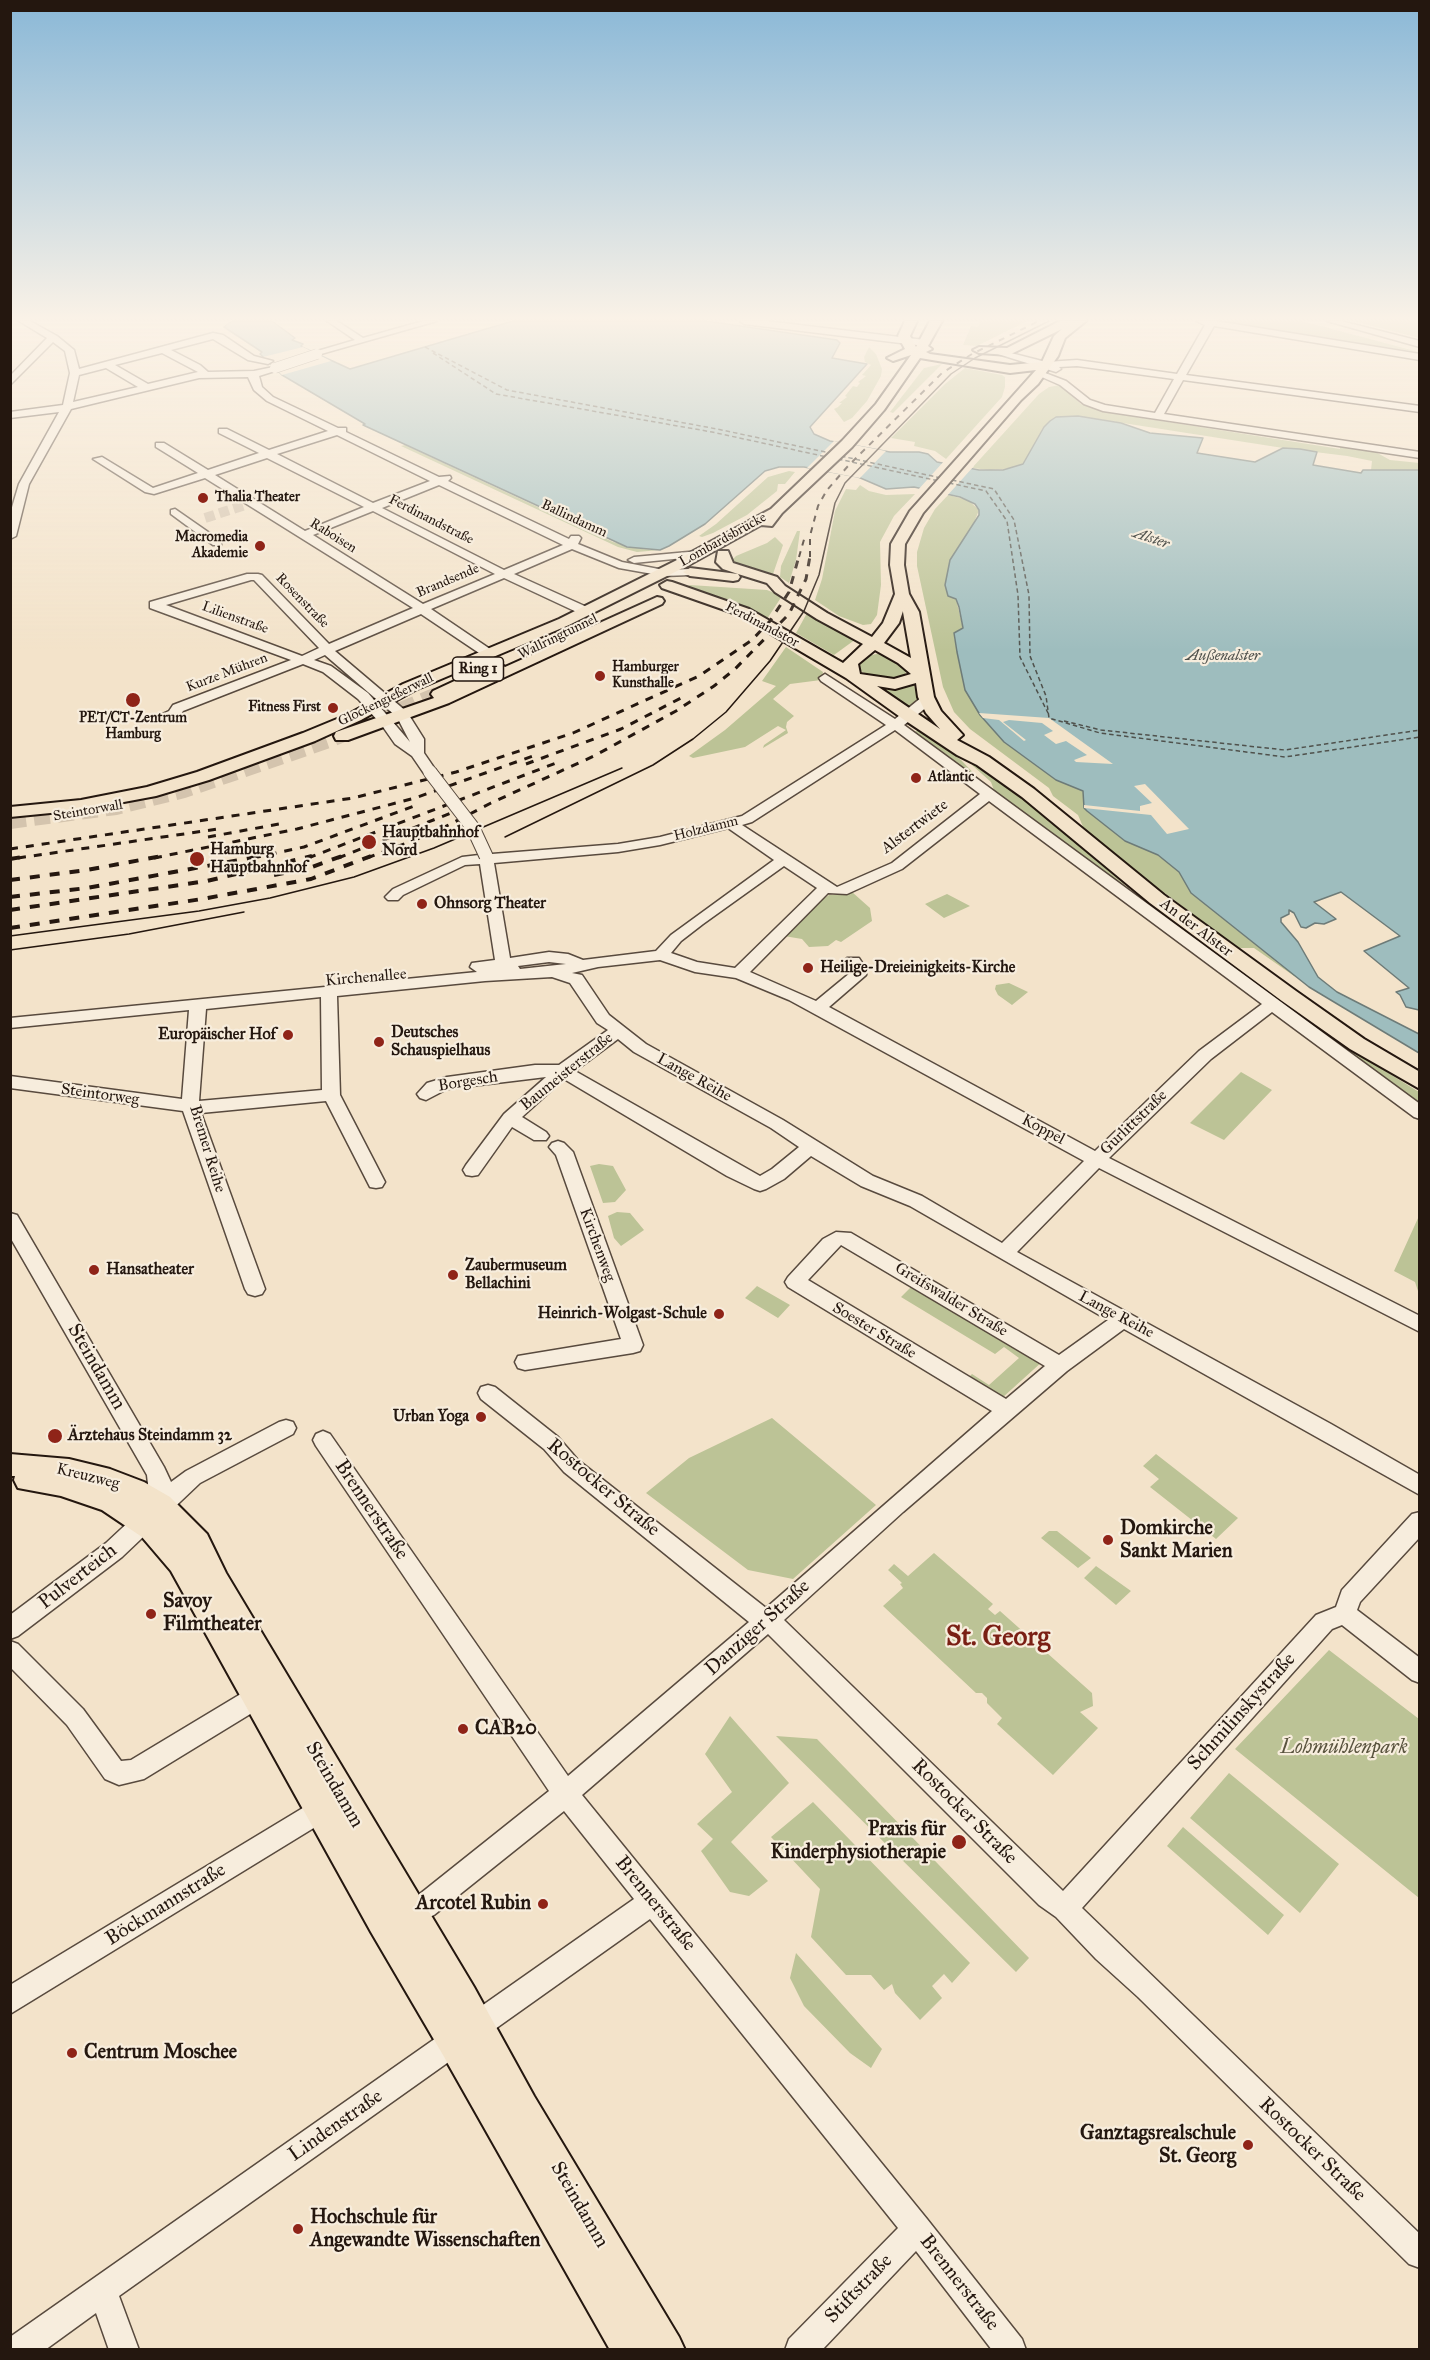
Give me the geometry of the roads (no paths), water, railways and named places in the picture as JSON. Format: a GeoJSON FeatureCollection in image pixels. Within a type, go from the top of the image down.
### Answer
{"type":"FeatureCollection","features":[{"type":"Feature","properties":{"kind":"main road","name":"Lombardsbrücke"},"geometry":{"type":"LineString","coordinates":[[678,577],[723,554],[762,529],[775,512],[858,431]]}},
{"type":"Feature","properties":{"kind":"main road","name":"An der Alster"},"geometry":{"type":"LineString","coordinates":[[987,431],[907,525],[898,544],[897,565],[902,594],[911,612],[927,700],[940,720],[983,761],[1028,793],[1157,899],[1357,1044],[1419,1082]]}},
{"type":"Feature","properties":{"kind":"main road","name":"Lombardsbrücke"},"geometry":{"type":"LineString","coordinates":[[678,577],[699,554],[775,512]]}},
{"type":"Feature","properties":{"kind":"main road"},"geometry":{"type":"LineString","coordinates":[[723,554],[723,562],[769,579],[780,589],[833,623],[872,637],[922,676],[901,683],[888,684],[852,667],[872,637]]}},
{"type":"Feature","properties":{"kind":"main road"},"geometry":{"type":"LineString","coordinates":[[678,577],[733,577]]}},
{"type":"Feature","properties":{"kind":"main road","name":"Glockengießerwall"},"geometry":{"type":"LineString","coordinates":[[163,792],[355,717],[409,687],[564,622],[624,592],[678,577]]}},
{"type":"Feature","properties":{"kind":"main road","name":"Wallringtunnel"},"geometry":{"type":"LineString","coordinates":[[564,622],[538,642],[436,691],[540,647],[678,577]]}},
{"type":"Feature","properties":{"kind":"main road","name":"Ferdinandstor"},"geometry":{"type":"LineString","coordinates":[[678,577],[831,662],[852,667]]}},
{"type":"Feature","properties":{"kind":"main road"},"geometry":{"type":"LineString","coordinates":[[872,637],[883,636],[891,623],[902,594]]}},
{"type":"Feature","properties":{"kind":"main road"},"geometry":{"type":"LineString","coordinates":[[540,647],[568,642],[657,601]]}},
{"type":"Feature","properties":{"kind":"main road","name":"Glockengießerwall"},"geometry":{"type":"LineString","coordinates":[[163,792],[394,718],[443,700],[568,642],[579,627]]}},
{"type":"Feature","properties":{"kind":"main road","name":"An der Alster"},"geometry":{"type":"LineString","coordinates":[[852,667],[915,720],[983,761]]}},
{"type":"Feature","properties":{"kind":"main road","name":"Steintorwall"},"geometry":{"type":"LineString","coordinates":[[10,812],[95,803],[163,792]]}},
{"type":"Feature","properties":{"kind":"main road","name":"Steintorwall"},"geometry":{"type":"LineString","coordinates":[[10,822],[98,811],[163,792]]}},
{"type":"Feature","properties":{"kind":"main road","name":"Kreuzweg"},"geometry":{"type":"LineString","coordinates":[[10,1465],[89,1474],[135,1490],[152,1513]]}},
{"type":"Feature","properties":{"kind":"main road","name":"Kreuzweg"},"geometry":{"type":"LineString","coordinates":[[10,1479],[51,1484],[82,1491],[152,1513]]}},
{"type":"Feature","properties":{"kind":"main road","name":"Steindamm"},"geometry":{"type":"LineString","coordinates":[[152,1513],[161,1537],[182,1562],[321,1809],[396,1918]]}},
{"type":"Feature","properties":{"kind":"main road","name":"Steindamm"},"geometry":{"type":"LineString","coordinates":[[152,1513],[197,1542],[216,1582],[396,1918],[467,2035],[631,2349]]}},
{"type":"Feature","properties":{"kind":"main road","name":"Steindamm"},"geometry":{"type":"LineString","coordinates":[[467,2035],[534,2128],[666,2349]]}},
{"type":"Feature","properties":{"kind":"street"},"geometry":{"type":"LineString","coordinates":[[10,536],[24,484],[54,431]]}},
{"type":"Feature","properties":{"kind":"street","name":"Ferdinandstraße"},"geometry":{"type":"LineString","coordinates":[[223,431],[504,574],[585,611]]}},
{"type":"Feature","properties":{"kind":"street"},"geometry":{"type":"LineString","coordinates":[[98,459],[152,491],[335,431]]}},
{"type":"Feature","properties":{"kind":"street","name":"Ballindamm"},"geometry":{"type":"LineString","coordinates":[[346,431],[625,564],[678,577]]}},
{"type":"Feature","properties":{"kind":"street"},"geometry":{"type":"LineString","coordinates":[[1254,431],[1370,448],[1399,459],[1414,454]]}},
{"type":"Feature","properties":{"kind":"street","name":"Raboisen"},"geometry":{"type":"LineString","coordinates":[[160,445],[208,473],[249,504],[304,535],[421,608],[489,654]]}},
{"type":"Feature","properties":{"kind":"street"},"geometry":{"type":"LineString","coordinates":[[304,535],[445,479]]}},
{"type":"Feature","properties":{"kind":"street"},"geometry":{"type":"LineString","coordinates":[[175,512],[217,543]]}},
{"type":"Feature","properties":{"kind":"street"},"geometry":{"type":"LineString","coordinates":[[190,523],[206,518]]}},
{"type":"Feature","properties":{"kind":"street","name":"Brandsende"},"geometry":{"type":"LineString","coordinates":[[304,660],[504,574],[573,540]]}},
{"type":"Feature","properties":{"kind":"street"},"geometry":{"type":"LineString","coordinates":[[624,592],[625,564],[699,554]]}},
{"type":"Feature","properties":{"kind":"street","name":"Ballindamm"},"geometry":{"type":"LineString","coordinates":[[625,564],[632,573],[678,577]]}},
{"type":"Feature","properties":{"kind":"street","name":"Rosenstraße"},"geometry":{"type":"LineString","coordinates":[[154,605],[255,576],[379,704]]}},
{"type":"Feature","properties":{"kind":"street","name":"Lilienstraße"},"geometry":{"type":"LineString","coordinates":[[154,605],[327,669],[379,704]]}},
{"type":"Feature","properties":{"kind":"street","name":"Kurze Mühren"},"geometry":{"type":"LineString","coordinates":[[163,719],[174,714],[178,708],[304,660]]}},
{"type":"Feature","properties":{"kind":"street","name":"An der Alster"},"geometry":{"type":"LineString","coordinates":[[825,678],[989,794],[1419,1113]]}},
{"type":"Feature","properties":{"kind":"street","name":"Holzdamm"},"geometry":{"type":"LineString","coordinates":[[393,897],[398,892],[462,861],[486,857],[625,847],[731,823],[755,815],[893,725],[915,720],[927,700]]}},
{"type":"Feature","properties":{"kind":"street"},"geometry":{"type":"LineString","coordinates":[[379,704],[394,718],[400,741],[417,753],[473,828],[486,857],[503,963],[512,970],[530,973]]}},
{"type":"Feature","properties":{"kind":"street","name":"An der Alster"},"geometry":{"type":"LineString","coordinates":[[915,720],[987,782],[990,788],[989,794]]}},
{"type":"Feature","properties":{"kind":"street","name":"Alstertwiete"},"geometry":{"type":"LineString","coordinates":[[826,887],[842,891],[897,866],[989,794]]}},
{"type":"Feature","properties":{"kind":"street"},"geometry":{"type":"LineString","coordinates":[[731,823],[826,887],[739,973]]}},
{"type":"Feature","properties":{"kind":"street"},"geometry":{"type":"LineString","coordinates":[[661,955],[672,942],[698,921],[784,859]]}},
{"type":"Feature","properties":{"kind":"street","name":"Kirchenallee"},"geometry":{"type":"LineString","coordinates":[[10,1013],[329,991],[552,972],[661,955]]}},
{"type":"Feature","properties":{"kind":"street","name":"Koppel"},"geometry":{"type":"LineString","coordinates":[[661,955],[695,967],[739,973],[779,988],[1097,1159],[1419,1325]]}},
{"type":"Feature","properties":{"kind":"street","name":"Kirchenallee"},"geometry":{"type":"LineString","coordinates":[[10,1023],[560,957],[581,966]]}},
{"type":"Feature","properties":{"kind":"street"},"geometry":{"type":"LineString","coordinates":[[818,1008],[858,975],[859,970],[853,961]]}},
{"type":"Feature","properties":{"kind":"street","name":"Kirchenallee"},"geometry":{"type":"LineString","coordinates":[[485,976],[499,970],[503,963]]}},
{"type":"Feature","properties":{"kind":"street"},"geometry":{"type":"LineString","coordinates":[[581,966],[594,982],[615,1027]]}},
{"type":"Feature","properties":{"kind":"street","name":"Lange Reihe"},"geometry":{"type":"LineString","coordinates":[[552,972],[576,979],[603,1019],[640,1048],[777,1124],[867,1181],[915,1201],[1324,1430],[1419,1486]]}},
{"type":"Feature","properties":{"kind":"street"},"geometry":{"type":"LineString","coordinates":[[329,991],[331,1095],[376,1182]]}},
{"type":"Feature","properties":{"kind":"street","name":"Bremer Reihe"},"geometry":{"type":"LineString","coordinates":[[213,999],[190,1107],[255,1289]]}},
{"type":"Feature","properties":{"kind":"street","name":"Gurlittstraße"},"geometry":{"type":"LineString","coordinates":[[1004,1252],[1205,1055],[1272,1004]]}},
{"type":"Feature","properties":{"kind":"street","name":"Baumeisterstraße"},"geometry":{"type":"LineString","coordinates":[[472,1170],[510,1118],[615,1027]]}},
{"type":"Feature","properties":{"kind":"street","name":"Borgesch"},"geometry":{"type":"LineString","coordinates":[[426,1094],[430,1088],[442,1084],[513,1076],[535,1071],[563,1071]]}},
{"type":"Feature","properties":{"kind":"street"},"geometry":{"type":"LineString","coordinates":[[563,1071],[733,1171],[760,1184],[778,1174],[810,1147]]}},
{"type":"Feature","properties":{"kind":"street","name":"Borgesch"},"geometry":{"type":"LineString","coordinates":[[513,1076],[531,1078],[547,1085]]}},
{"type":"Feature","properties":{"kind":"street","name":"Steintorweg"},"geometry":{"type":"LineString","coordinates":[[10,1082],[205,1108],[331,1095]]}},
{"type":"Feature","properties":{"kind":"street"},"geometry":{"type":"LineString","coordinates":[[510,1118],[540,1136]]}},
{"type":"Feature","properties":{"kind":"street","name":"Kirchenweg"},"geometry":{"type":"LineString","coordinates":[[525,1362],[633,1345],[564,1152],[558,1147]]}},
{"type":"Feature","properties":{"kind":"street","name":"Steindamm"},"geometry":{"type":"LineString","coordinates":[[10,1221],[157,1473],[160,1482],[152,1513]]}},
{"type":"Feature","properties":{"kind":"street","name":"Greifswalder Straße"},"geometry":{"type":"LineString","coordinates":[[840,1238],[850,1240],[1060,1365]]}},
{"type":"Feature","properties":{"kind":"street","name":"Soester Straße"},"geometry":{"type":"LineString","coordinates":[[840,1238],[830,1244],[795,1282],[1008,1411]]}},
{"type":"Feature","properties":{"kind":"street","name":"Danziger Straße"},"geometry":{"type":"LineString","coordinates":[[396,1918],[453,1884],[705,1676],[930,1476],[1060,1365],[1123,1319]]}},
{"type":"Feature","properties":{"kind":"street","name":"Rostocker Straße"},"geometry":{"type":"LineString","coordinates":[[488,1393],[551,1443],[572,1466],[747,1608],[779,1629],[1048,1896],[1065,1908],[1105,1950],[1147,1988],[1419,2254]]}},
{"type":"Feature","properties":{"kind":"street","name":"Pulverteich"},"geometry":{"type":"LineString","coordinates":[[10,1629],[114,1550],[193,1477],[286,1428]]}},
{"type":"Feature","properties":{"kind":"street","name":"Brennerstraße"},"geometry":{"type":"LineString","coordinates":[[323,1440],[564,1792],[654,1901],[1011,2349]]}},
{"type":"Feature","properties":{"kind":"street"},"geometry":{"type":"LineString","coordinates":[[1419,1521],[1350,1597],[1345,1614],[1419,1672]]}},
{"type":"Feature","properties":{"kind":"street","name":"Schmilinskystraße"},"geometry":{"type":"LineString","coordinates":[[1065,1908],[1323,1622],[1345,1614]]}},
{"type":"Feature","properties":{"kind":"street"},"geometry":{"type":"LineString","coordinates":[[10,1651],[75,1718],[114,1771],[118,1773],[135,1772],[257,1698]]}},
{"type":"Feature","properties":{"kind":"street","name":"Böckmannstraße"},"geometry":{"type":"LineString","coordinates":[[10,2001],[321,1809]]}},
{"type":"Feature","properties":{"kind":"street","name":"Lindenstraße"},"geometry":{"type":"LineString","coordinates":[[18,2349],[467,2035],[654,1901]]}},
{"type":"Feature","properties":{"kind":"street","name":"Stiftstraße"},"geometry":{"type":"LineString","coordinates":[[801,2349],[917,2229]]}},
{"type":"Feature","properties":{"kind":"street"},"geometry":{"type":"LineString","coordinates":[[102,2290],[124,2349]]}},
{"type":"Feature","properties":{"kind":"water","name":"Außenalster"},"geometry":{"type":"Polygon","coordinates":[[[376,431],[812,431],[830,441],[890,452],[919,452],[928,454],[937,462],[979,470],[1003,470],[1023,464],[1042,431],[1145,431],[1203,438],[1197,453],[1255,462],[1283,448],[1317,452],[1313,465],[1361,473],[1363,470],[1419,470],[1419,1010],[1406,1007],[1396,992],[1409,988],[1364,951],[1400,936],[1341,892],[1314,902],[1336,919],[1324,924],[1315,923],[1306,928],[1301,927],[1294,913],[1289,910],[1289,914],[1281,918],[1281,922],[1298,942],[1318,977],[1337,992],[1419,1034],[1419,1053],[1309,987],[1191,893],[1179,872],[1158,855],[1125,841],[1087,811],[1084,808],[1083,791],[1056,780],[1004,742],[980,715],[965,690],[954,633],[963,628],[959,607],[956,599],[948,596],[945,585],[950,560],[979,515],[975,504],[960,497],[914,487],[886,489],[858,477],[804,467],[779,467],[765,471],[705,524],[669,546],[660,550],[627,547],[376,431]]]}},
{"type":"Feature","properties":{"kind":"tunnel"},"geometry":{"type":"LineString","coordinates":[[205,518],[245,505]]}},
{"type":"Feature","properties":{"kind":"tunnel"},"geometry":{"type":"LineString","coordinates":[[10,821],[116,807],[184,790],[329,740],[439,694]]}},
{"type":"Feature","properties":{"kind":"tram line"},"geometry":{"type":"LineString","coordinates":[[505,837],[653,765],[693,739],[726,712],[770,661],[804,611],[819,575],[835,503],[845,483],[895,431]]}},
{"type":"Feature","properties":{"kind":"tram line"},"geometry":{"type":"LineString","coordinates":[[10,936],[199,911],[270,898],[354,877],[434,848],[622,768]]}},
{"type":"Feature","properties":{"kind":"tram line"},"geometry":{"type":"LineString","coordinates":[[10,950],[129,934],[244,912]]}},
{"type":"Feature","properties":{"kind":"railway"},"geometry":{"type":"LineString","coordinates":[[810,556],[810,536],[818,506],[827,490],[883,431]]}},
{"type":"Feature","properties":{"kind":"railway"},"geometry":{"type":"LineString","coordinates":[[799,557],[805,536]]}},
{"type":"Feature","properties":{"kind":"railway"},"geometry":{"type":"LineString","coordinates":[[10,849],[353,798],[456,772],[573,733],[699,676],[752,640],[770,621],[789,592],[799,556]]}},
{"type":"Feature","properties":{"kind":"railway"},"geometry":{"type":"LineString","coordinates":[[367,858],[433,833],[491,803],[594,756],[676,711],[714,686],[735,669],[789,614],[806,579],[810,556]]}},
{"type":"Feature","properties":{"kind":"railway"},"geometry":{"type":"LineString","coordinates":[[526,764],[621,729],[681,698]]}},
{"type":"Feature","properties":{"kind":"railway"},"geometry":{"type":"LineString","coordinates":[[154,858],[297,829],[415,798],[533,756]]}},
{"type":"Feature","properties":{"kind":"railway"},"geometry":{"type":"LineString","coordinates":[[308,858],[556,763]]}},
{"type":"Feature","properties":{"kind":"railway"},"geometry":{"type":"LineString","coordinates":[[253,858],[304,847],[414,806]]}},
{"type":"Feature","properties":{"kind":"railway"},"geometry":{"type":"LineString","coordinates":[[338,858],[466,807]]}},
{"type":"Feature","properties":{"kind":"railway"},"geometry":{"type":"LineString","coordinates":[[208,837],[279,824]]}},
{"type":"Feature","properties":{"kind":"railway"},"geometry":{"type":"LineString","coordinates":[[18,858],[218,829]]}},
{"type":"Feature","properties":{"kind":"railway"},"geometry":{"type":"LineString","coordinates":[[10,859],[28,856]]}},
{"type":"Feature","properties":{"kind":"railway"},"geometry":{"type":"LineString","coordinates":[[10,880],[87,870],[162,856]]}},
{"type":"Feature","properties":{"kind":"railway"},"geometry":{"type":"LineString","coordinates":[[10,897],[87,888],[261,856]]}},
{"type":"Feature","properties":{"kind":"railway"},"geometry":{"type":"LineString","coordinates":[[10,910],[207,881],[312,856]]}},
{"type":"Feature","properties":{"kind":"railway"},"geometry":{"type":"LineString","coordinates":[[274,875],[309,868],[342,856]]}},
{"type":"Feature","properties":{"kind":"railway"},"geometry":{"type":"LineString","coordinates":[[10,928],[202,899],[311,879],[371,856]]}},
{"type":"Feature","properties":{"kind":"place","name":"Thalia Theater"},"geometry":{"type":"Point","coordinates":[203,498]}},
{"type":"Feature","properties":{"kind":"place","name":"Macromedia Akademie"},"geometry":{"type":"Point","coordinates":[260,546]}},
{"type":"Feature","properties":{"kind":"place","name":"Hamburger Kunsthalle"},"geometry":{"type":"Point","coordinates":[600,676]}},
{"type":"Feature","properties":{"kind":"place","name":"PET/CT-Zentrum Hamburg"},"geometry":{"type":"Point","coordinates":[133,700]}},
{"type":"Feature","properties":{"kind":"place","name":"Fitness First"},"geometry":{"type":"Point","coordinates":[333,708]}},
{"type":"Feature","properties":{"kind":"place","name":"Atlantic"},"geometry":{"type":"Point","coordinates":[916,778]}},
{"type":"Feature","properties":{"kind":"place","name":"Hauptbahnhof Nord"},"geometry":{"type":"Point","coordinates":[369,842]}},
{"type":"Feature","properties":{"kind":"place","name":"Hamburg Hauptbahnhof"},"geometry":{"type":"Point","coordinates":[197,859]}},
{"type":"Feature","properties":{"kind":"place","name":"Ohnsorg Theater"},"geometry":{"type":"Point","coordinates":[422,904]}},
{"type":"Feature","properties":{"kind":"place","name":"Heilige-Dreieinigkeits-Kirche"},"geometry":{"type":"Point","coordinates":[808,968]}},
{"type":"Feature","properties":{"kind":"place","name":"Europäischer Hof"},"geometry":{"type":"Point","coordinates":[288,1035]}},
{"type":"Feature","properties":{"kind":"place","name":"Deutsches Schauspielhaus"},"geometry":{"type":"Point","coordinates":[379,1042]}},
{"type":"Feature","properties":{"kind":"place","name":"Hansatheater"},"geometry":{"type":"Point","coordinates":[94,1270]}},
{"type":"Feature","properties":{"kind":"place","name":"Zaubermuseum Bellachini"},"geometry":{"type":"Point","coordinates":[453,1275]}},
{"type":"Feature","properties":{"kind":"place","name":"Heinrich-Wolgast-Schule"},"geometry":{"type":"Point","coordinates":[719,1314]}},
{"type":"Feature","properties":{"kind":"place","name":"Urban Yoga"},"geometry":{"type":"Point","coordinates":[481,1417]}},
{"type":"Feature","properties":{"kind":"place","name":"Ärztehaus Steindamm 32"},"geometry":{"type":"Point","coordinates":[55,1436]}},
{"type":"Feature","properties":{"kind":"place","name":"Domkirche Sankt Marien"},"geometry":{"type":"Point","coordinates":[1108,1540]}},
{"type":"Feature","properties":{"kind":"place","name":"Savoy Filmtheater"},"geometry":{"type":"Point","coordinates":[151,1614]}},
{"type":"Feature","properties":{"kind":"place","name":"CAB20"},"geometry":{"type":"Point","coordinates":[463,1729]}},
{"type":"Feature","properties":{"kind":"place","name":"Praxis für Kinderphysiotherapie"},"geometry":{"type":"Point","coordinates":[959,1842]}},
{"type":"Feature","properties":{"kind":"place","name":"Arcotel Rubin"},"geometry":{"type":"Point","coordinates":[543,1904]}},
{"type":"Feature","properties":{"kind":"place","name":"Centrum Moschee"},"geometry":{"type":"Point","coordinates":[72,2053]}},
{"type":"Feature","properties":{"kind":"place","name":"Ganztagsrealschule St. Georg"},"geometry":{"type":"Point","coordinates":[1248,2145]}},
{"type":"Feature","properties":{"kind":"place","name":"Hochschule für Angewandte Wissenschaften"},"geometry":{"type":"Point","coordinates":[298,2229]}},
{"type":"Feature","properties":{"kind":"district","name":"St. Georg"},"geometry":{"type":"Point","coordinates":[998,1638]}},
{"type":"Feature","properties":{"kind":"water label","name":"Alster"},"geometry":{"type":"Point","coordinates":[1151,539]}},
{"type":"Feature","properties":{"kind":"park label","name":"Lohmühlenpark"},"geometry":{"type":"Point","coordinates":[1344,1748]}}]}
